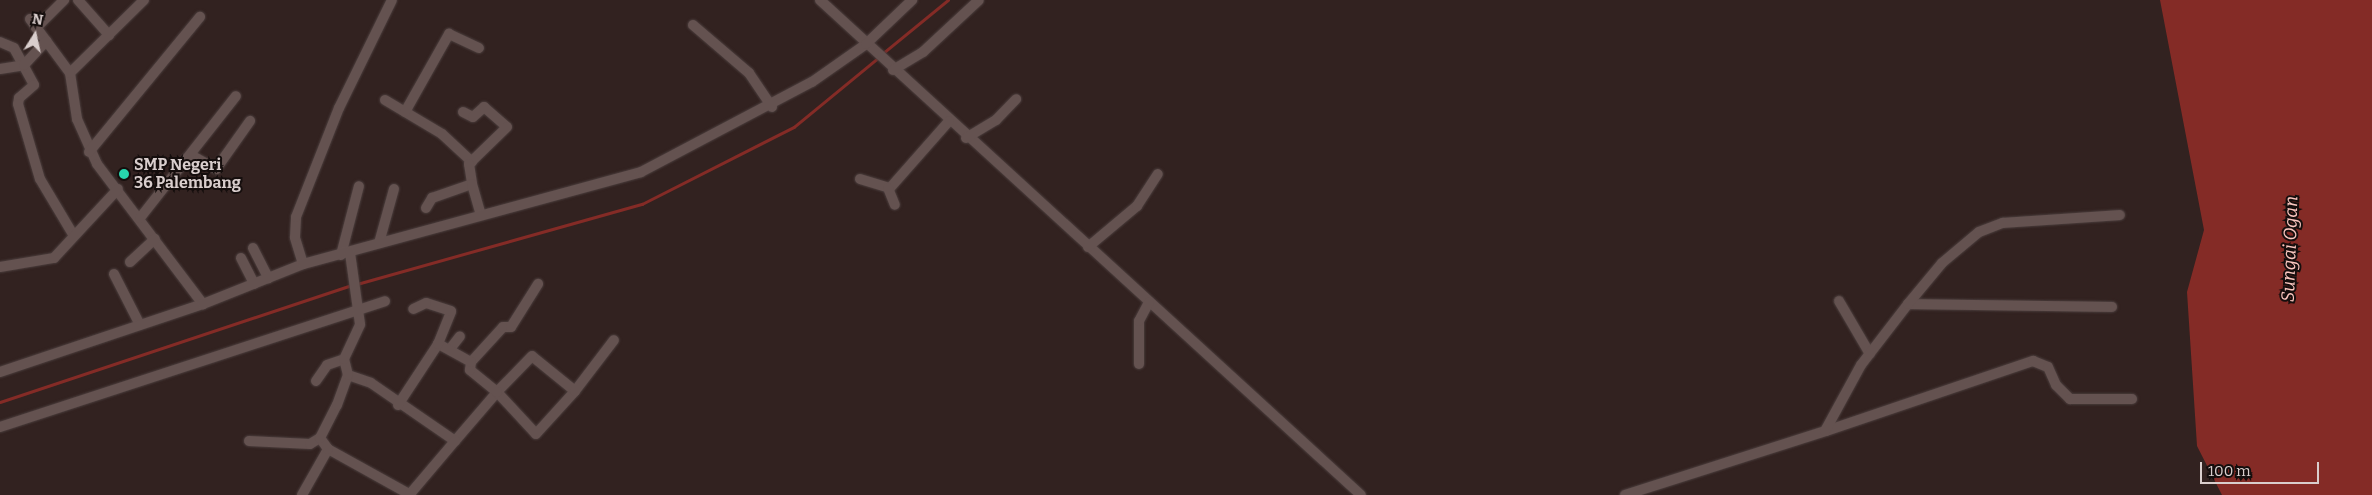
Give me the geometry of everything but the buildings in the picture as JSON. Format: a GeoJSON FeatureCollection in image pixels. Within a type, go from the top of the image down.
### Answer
{"type":"FeatureCollection","features":[{"type":"Feature","properties":{"kind":"street"},"geometry":{"type":"LineString","coordinates":[[64,0],[33,24],[70,73],[77,118],[89,152],[203,304]]}},
{"type":"Feature","properties":{"kind":"street"},"geometry":{"type":"LineString","coordinates":[[78,0],[109,35]]}},
{"type":"Feature","properties":{"kind":"street"},"geometry":{"type":"LineString","coordinates":[[70,73],[144,0]]}},
{"type":"Feature","properties":{"kind":"street"},"geometry":{"type":"LineString","coordinates":[[303,264],[295,223],[339,108],[392,0]]}},
{"type":"Feature","properties":{"kind":"street"},"geometry":{"type":"LineString","coordinates":[[820,0],[966,138],[1361,495]]}},
{"type":"Feature","properties":{"kind":"street"},"geometry":{"type":"LineString","coordinates":[[0,372],[203,304],[303,264],[346,254],[480,212],[642,172],[772,107],[869,47],[912,0]]}},
{"type":"Feature","properties":{"kind":"street"},"geometry":{"type":"LineString","coordinates":[[892,70],[923,52],[979,0]]}},
{"type":"Feature","properties":{"kind":"street"},"geometry":{"type":"LineString","coordinates":[[89,152],[200,17]]}},
{"type":"Feature","properties":{"kind":"street"},"geometry":{"type":"LineString","coordinates":[[693,25],[749,73],[772,107]]}},
{"type":"Feature","properties":{"kind":"street"},"geometry":{"type":"LineString","coordinates":[[405,112],[449,34],[478,48]]}},
{"type":"Feature","properties":{"kind":"street"},"geometry":{"type":"LineString","coordinates":[[0,69],[24,65],[46,41]]}},
{"type":"Feature","properties":{"kind":"street"},"geometry":{"type":"LineString","coordinates":[[0,42],[14,48],[34,88],[19,98],[18,104],[40,179],[74,236]]}},
{"type":"Feature","properties":{"kind":"street"},"geometry":{"type":"LineString","coordinates":[[140,218],[236,96]]}},
{"type":"Feature","properties":{"kind":"street"},"geometry":{"type":"LineString","coordinates":[[966,138],[996,120],[1016,99]]}},
{"type":"Feature","properties":{"kind":"street"},"geometry":{"type":"LineString","coordinates":[[385,100],[446,136],[472,162]]}},
{"type":"Feature","properties":{"kind":"street"},"geometry":{"type":"LineString","coordinates":[[463,112],[473,117],[484,107],[507,127],[472,162],[472,184],[480,212]]}},
{"type":"Feature","properties":{"kind":"street"},"geometry":{"type":"LineString","coordinates":[[190,155],[216,168],[250,121]]}},
{"type":"Feature","properties":{"kind":"street"},"geometry":{"type":"LineString","coordinates":[[888,188],[949,121]]}},
{"type":"Feature","properties":{"kind":"street"},"geometry":{"type":"LineString","coordinates":[[1088,247],[1137,206],[1158,174]]}},
{"type":"Feature","properties":{"kind":"street"},"geometry":{"type":"LineString","coordinates":[[860,178],[888,188],[895,205]]}},
{"type":"Feature","properties":{"kind":"street"},"geometry":{"type":"LineString","coordinates":[[426,208],[432,198],[472,184]]}},
{"type":"Feature","properties":{"kind":"street"},"geometry":{"type":"LineString","coordinates":[[249,442],[310,444],[320,438],[348,375],[344,359],[360,324],[353,272],[346,254],[359,186]]}},
{"type":"Feature","properties":{"kind":"street"},"geometry":{"type":"LineString","coordinates":[[0,267],[46,262],[74,236],[118,189]]}},
{"type":"Feature","properties":{"kind":"street"},"geometry":{"type":"LineString","coordinates":[[379,243],[394,189]]}},
{"type":"Feature","properties":{"kind":"street"},"geometry":{"type":"LineString","coordinates":[[1825,432],[1870,354],[1908,304],[1942,263],[1980,232],[2003,223],[2120,215]]}},
{"type":"Feature","properties":{"kind":"street"},"geometry":{"type":"LineString","coordinates":[[130,262],[155,239]]}},
{"type":"Feature","properties":{"kind":"street"},"geometry":{"type":"LineString","coordinates":[[253,248],[268,278]]}},
{"type":"Feature","properties":{"kind":"street"},"geometry":{"type":"LineString","coordinates":[[241,258],[254,284]]}},
{"type":"Feature","properties":{"kind":"street"},"geometry":{"type":"LineString","coordinates":[[114,274],[140,325]]}},
{"type":"Feature","properties":{"kind":"street"},"geometry":{"type":"LineString","coordinates":[[538,284],[511,327],[502,327],[472,362],[470,370],[497,392],[536,434],[574,391],[614,340]]}},
{"type":"Feature","properties":{"kind":"street"},"geometry":{"type":"LineString","coordinates":[[0,427],[358,306],[385,301]]}},
{"type":"Feature","properties":{"kind":"street"},"geometry":{"type":"LineString","coordinates":[[1839,301],[1870,354]]}},
{"type":"Feature","properties":{"kind":"street"},"geometry":{"type":"LineString","coordinates":[[1139,364],[1139,321],[1149,302]]}},
{"type":"Feature","properties":{"kind":"street"},"geometry":{"type":"LineString","coordinates":[[398,405],[438,344],[452,311],[426,303],[413,310]]}},
{"type":"Feature","properties":{"kind":"street"},"geometry":{"type":"LineString","coordinates":[[1908,304],[2112,307]]}},
{"type":"Feature","properties":{"kind":"street"},"geometry":{"type":"LineString","coordinates":[[450,349],[460,336]]}},
{"type":"Feature","properties":{"kind":"street"},"geometry":{"type":"LineString","coordinates":[[438,344],[472,362]]}},
{"type":"Feature","properties":{"kind":"street"},"geometry":{"type":"LineString","coordinates":[[320,438],[328,449],[410,495],[497,392],[532,356],[574,391]]}},
{"type":"Feature","properties":{"kind":"street"},"geometry":{"type":"LineString","coordinates":[[316,381],[328,365],[344,359]]}},
{"type":"Feature","properties":{"kind":"street"},"geometry":{"type":"LineString","coordinates":[[1625,495],[1825,432],[2033,361],[2048,367],[2056,386],[2070,399],[2132,398]]}},
{"type":"Feature","properties":{"kind":"street"},"geometry":{"type":"LineString","coordinates":[[348,375],[371,383],[398,405],[455,441]]}},
{"type":"Feature","properties":{"kind":"street"},"geometry":{"type":"LineString","coordinates":[[302,495],[328,449]]}},
{"type":"Feature","properties":{"kind":"shaded area"},"geometry":{"type":"Polygon","coordinates":[[[2160,0],[2372,0],[2372,495],[2222,495],[2197,446],[2187,292],[2204,230],[2160,0]]]}},
{"type":"Feature","properties":{"kind":"waterway"},"geometry":{"type":"LineString","coordinates":[[882,54],[948,0]]}},
{"type":"Feature","properties":{"kind":"waterway"},"geometry":{"type":"LineString","coordinates":[[357,284],[642,204],[794,127],[878,58]]}},
{"type":"Feature","properties":{"kind":"waterway"},"geometry":{"type":"LineString","coordinates":[[0,402],[352,285]]}},
{"type":"Feature","properties":{"kind":"place","name":"SMP Negeri 36 Palembang"},"geometry":{"type":"Point","coordinates":[124,174]}},
{"type":"Feature","properties":{"kind":"water label","name":"Sungai Ogan"},"geometry":{"type":"Point","coordinates":[2290,249]}}]}
